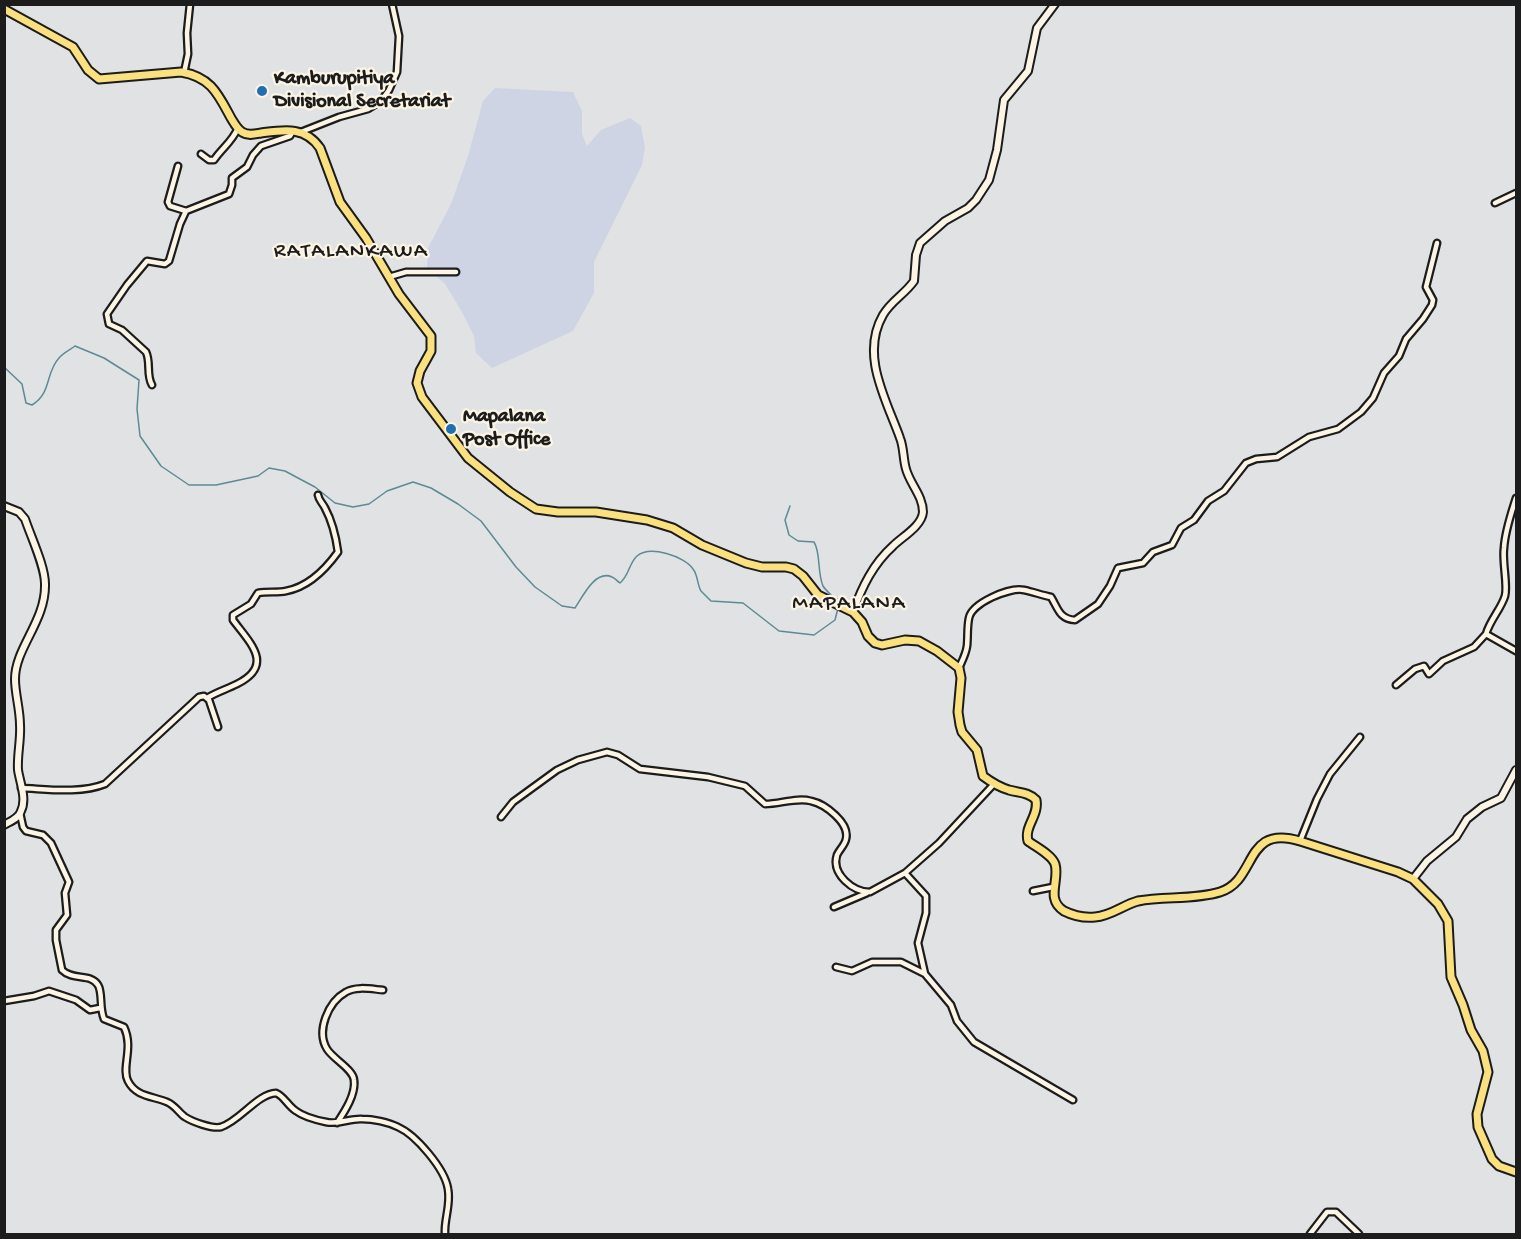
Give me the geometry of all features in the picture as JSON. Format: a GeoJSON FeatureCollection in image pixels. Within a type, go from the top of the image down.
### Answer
{"type":"FeatureCollection","features":[{"type":"Feature","properties":{"kind":"main road"},"geometry":{"type":"LineString","coordinates":[[853,612],[860,591],[869,575],[891,548],[915,527],[923,511],[916,488],[906,471],[901,439],[891,419],[874,360],[875,332],[890,303],[914,282],[916,255],[920,243],[945,221],[968,208],[989,180],[997,150],[1004,100],[1028,71],[1037,28],[1055,4]]}},
{"type":"Feature","properties":{"kind":"main road"},"geometry":{"type":"LineString","coordinates":[[4,9],[73,47],[88,70],[99,79],[192,74],[215,90],[238,128],[249,135],[291,130],[301,132],[315,141],[320,148],[340,202],[366,238],[399,294],[431,336],[431,351],[417,383],[422,397],[468,458],[510,492],[536,509],[558,512],[596,512],[647,520],[672,528],[702,545],[746,563],[762,567],[794,569],[803,576],[818,596],[853,612],[875,643],[882,645],[905,639],[919,641],[959,668],[962,678],[958,712],[962,732],[977,750],[983,776],[1007,790],[1027,793],[1036,800],[1035,816],[1026,837],[1055,864],[1054,898],[1064,910],[1083,917],[1098,917],[1137,902],[1220,891],[1235,883],[1256,848],[1265,842],[1282,837],[1398,872],[1413,879],[1438,904],[1448,921],[1451,977],[1467,1021],[1483,1051],[1488,1078],[1476,1114],[1478,1127],[1492,1159],[1499,1166],[1516,1172]]}},
{"type":"Feature","properties":{"kind":"main road"},"geometry":{"type":"LineString","coordinates":[[4,506],[19,512],[25,519],[45,582],[45,598],[41,611],[20,657],[15,677],[20,725],[18,768],[24,799],[20,813],[4,825]]}},
{"type":"Feature","properties":{"kind":"main road"},"geometry":{"type":"LineString","coordinates":[[1413,879],[1427,861],[1456,837],[1467,819],[1482,807],[1501,798],[1516,770]]}},
{"type":"Feature","properties":{"kind":"street"},"geometry":{"type":"LineString","coordinates":[[184,73],[188,54],[190,4]]}},
{"type":"Feature","properties":{"kind":"street"},"geometry":{"type":"LineString","coordinates":[[301,132],[368,109],[381,101],[389,90],[397,72],[399,36],[392,4]]}},
{"type":"Feature","properties":{"kind":"street"},"geometry":{"type":"LineString","coordinates":[[201,154],[213,160],[228,145],[238,128]]}},
{"type":"Feature","properties":{"kind":"street"},"geometry":{"type":"LineString","coordinates":[[178,166],[168,202],[170,206],[186,211],[229,194],[232,178],[247,167],[258,148],[290,136],[291,130]]}},
{"type":"Feature","properties":{"kind":"street"},"geometry":{"type":"LineString","coordinates":[[1495,204],[1516,193]]}},
{"type":"Feature","properties":{"kind":"street"},"geometry":{"type":"LineString","coordinates":[[152,385],[149,380],[146,352],[122,330],[110,324],[107,314],[147,261],[165,264],[169,261],[186,211]]}},
{"type":"Feature","properties":{"kind":"street"},"geometry":{"type":"LineString","coordinates":[[959,668],[967,645],[969,615],[977,606],[994,597],[1023,589],[1051,597],[1057,611],[1069,620],[1075,620],[1098,604],[1118,568],[1143,563],[1153,552],[1172,545],[1181,528],[1194,520],[1208,501],[1224,491],[1246,463],[1256,459],[1277,457],[1309,437],[1338,429],[1361,412],[1373,398],[1384,373],[1399,356],[1406,339],[1432,305],[1433,300],[1426,287],[1437,243]]}},
{"type":"Feature","properties":{"kind":"street"},"geometry":{"type":"LineString","coordinates":[[389,277],[406,272],[456,272]]}},
{"type":"Feature","properties":{"kind":"street"},"geometry":{"type":"LineString","coordinates":[[21,788],[78,789],[105,784],[199,697],[207,698],[248,677],[257,668],[258,660],[254,648],[233,620],[233,615],[251,604],[258,593],[284,592],[308,582],[324,570],[338,552],[332,524],[318,495]]}},
{"type":"Feature","properties":{"kind":"street"},"geometry":{"type":"LineString","coordinates":[[1396,685],[1414,669],[1424,666],[1429,674],[1443,661],[1474,647],[1486,633],[1506,594],[1503,567],[1504,548],[1506,531],[1516,498]]}},
{"type":"Feature","properties":{"kind":"street"},"geometry":{"type":"LineString","coordinates":[[1486,633],[1516,651]]}},
{"type":"Feature","properties":{"kind":"street"},"geometry":{"type":"LineString","coordinates":[[207,698],[218,727]]}},
{"type":"Feature","properties":{"kind":"street"},"geometry":{"type":"LineString","coordinates":[[1300,841],[1330,774],[1360,737]]}},
{"type":"Feature","properties":{"kind":"street"},"geometry":{"type":"LineString","coordinates":[[501,817],[513,802],[557,770],[578,760],[607,752],[618,755],[640,769],[708,777],[746,786],[765,804],[800,800],[819,803],[840,819],[846,831],[846,839],[837,855],[840,873],[850,885],[864,892],[870,892]]}},
{"type":"Feature","properties":{"kind":"street"},"geometry":{"type":"LineString","coordinates":[[834,907],[861,897],[905,873],[955,828],[994,784]]}},
{"type":"Feature","properties":{"kind":"street"},"geometry":{"type":"LineString","coordinates":[[20,813],[26,831],[43,836],[51,843],[69,882],[65,893],[67,915],[56,930],[62,970],[73,977],[89,978],[99,986],[100,1008],[104,1019],[124,1027],[128,1036],[129,1055],[125,1073],[128,1082],[138,1093],[165,1101],[186,1117],[210,1126],[221,1127],[250,1109],[264,1097],[276,1093],[297,1112],[328,1123],[361,1119],[400,1128],[439,1165],[449,1191],[444,1234]]}},
{"type":"Feature","properties":{"kind":"street"},"geometry":{"type":"LineString","coordinates":[[905,873],[926,896],[926,912],[918,943],[925,974]]}},
{"type":"Feature","properties":{"kind":"street"},"geometry":{"type":"LineString","coordinates":[[1033,891],[1053,887]]}},
{"type":"Feature","properties":{"kind":"street"},"geometry":{"type":"LineString","coordinates":[[836,967],[852,971],[872,962],[901,962],[925,974],[951,1005],[957,1021],[974,1042],[1073,1100]]}},
{"type":"Feature","properties":{"kind":"street"},"geometry":{"type":"LineString","coordinates":[[337,1123],[349,1103],[355,1081],[352,1072],[338,1062],[324,1043],[322,1033],[326,1018],[332,1005],[346,991],[359,988],[382,990]]}},
{"type":"Feature","properties":{"kind":"street"},"geometry":{"type":"LineString","coordinates":[[4,1001],[49,991],[76,1000],[90,1010],[100,1008]]}},
{"type":"Feature","properties":{"kind":"street"},"geometry":{"type":"LineString","coordinates":[[1310,1234],[1327,1212],[1335,1212],[1359,1234]]}},
{"type":"Feature","properties":{"kind":"shaded area"},"geometry":{"type":"Polygon","coordinates":[[[495,88],[573,92],[582,111],[582,134],[587,146],[601,130],[630,118],[641,126],[645,147],[642,165],[594,262],[594,293],[573,331],[492,368],[476,353],[474,336],[445,284],[427,268],[428,248],[451,204],[468,156],[483,101],[495,88]]]}},
{"type":"Feature","properties":{"kind":"waterway"},"geometry":{"type":"LineString","coordinates":[[4,367],[22,384],[26,403],[32,405],[43,395],[55,364],[62,355],[75,346],[104,358],[139,380],[137,409],[140,436],[161,466],[189,485],[216,485],[258,476],[269,468],[285,471],[315,487],[335,503],[353,507],[369,504],[387,491],[413,482],[431,488],[481,521],[516,567],[535,587],[562,606],[575,608],[590,586],[600,577],[612,577],[620,583],[637,556],[643,553],[658,552],[675,556],[689,564],[695,571],[701,591],[711,601],[743,603],[779,631],[814,635],[835,620],[838,608]]}},
{"type":"Feature","properties":{"kind":"waterway"},"geometry":{"type":"LineString","coordinates":[[790,506],[785,520],[789,535],[798,541],[814,542],[818,552],[823,586],[836,601]]}},
{"type":"Feature","properties":{"kind":"place","name":"Kamburupitiya Divisional Secretariat"},"geometry":{"type":"Point","coordinates":[262,91]}},
{"type":"Feature","properties":{"kind":"place","name":"Mapalana Post Office"},"geometry":{"type":"Point","coordinates":[451,429]}},
{"type":"Feature","properties":{"kind":"district","name":"RATALANKAWA"},"geometry":{"type":"Point","coordinates":[351,253]}},
{"type":"Feature","properties":{"kind":"district","name":"MAPALANA"},"geometry":{"type":"Point","coordinates":[849,605]}}]}
